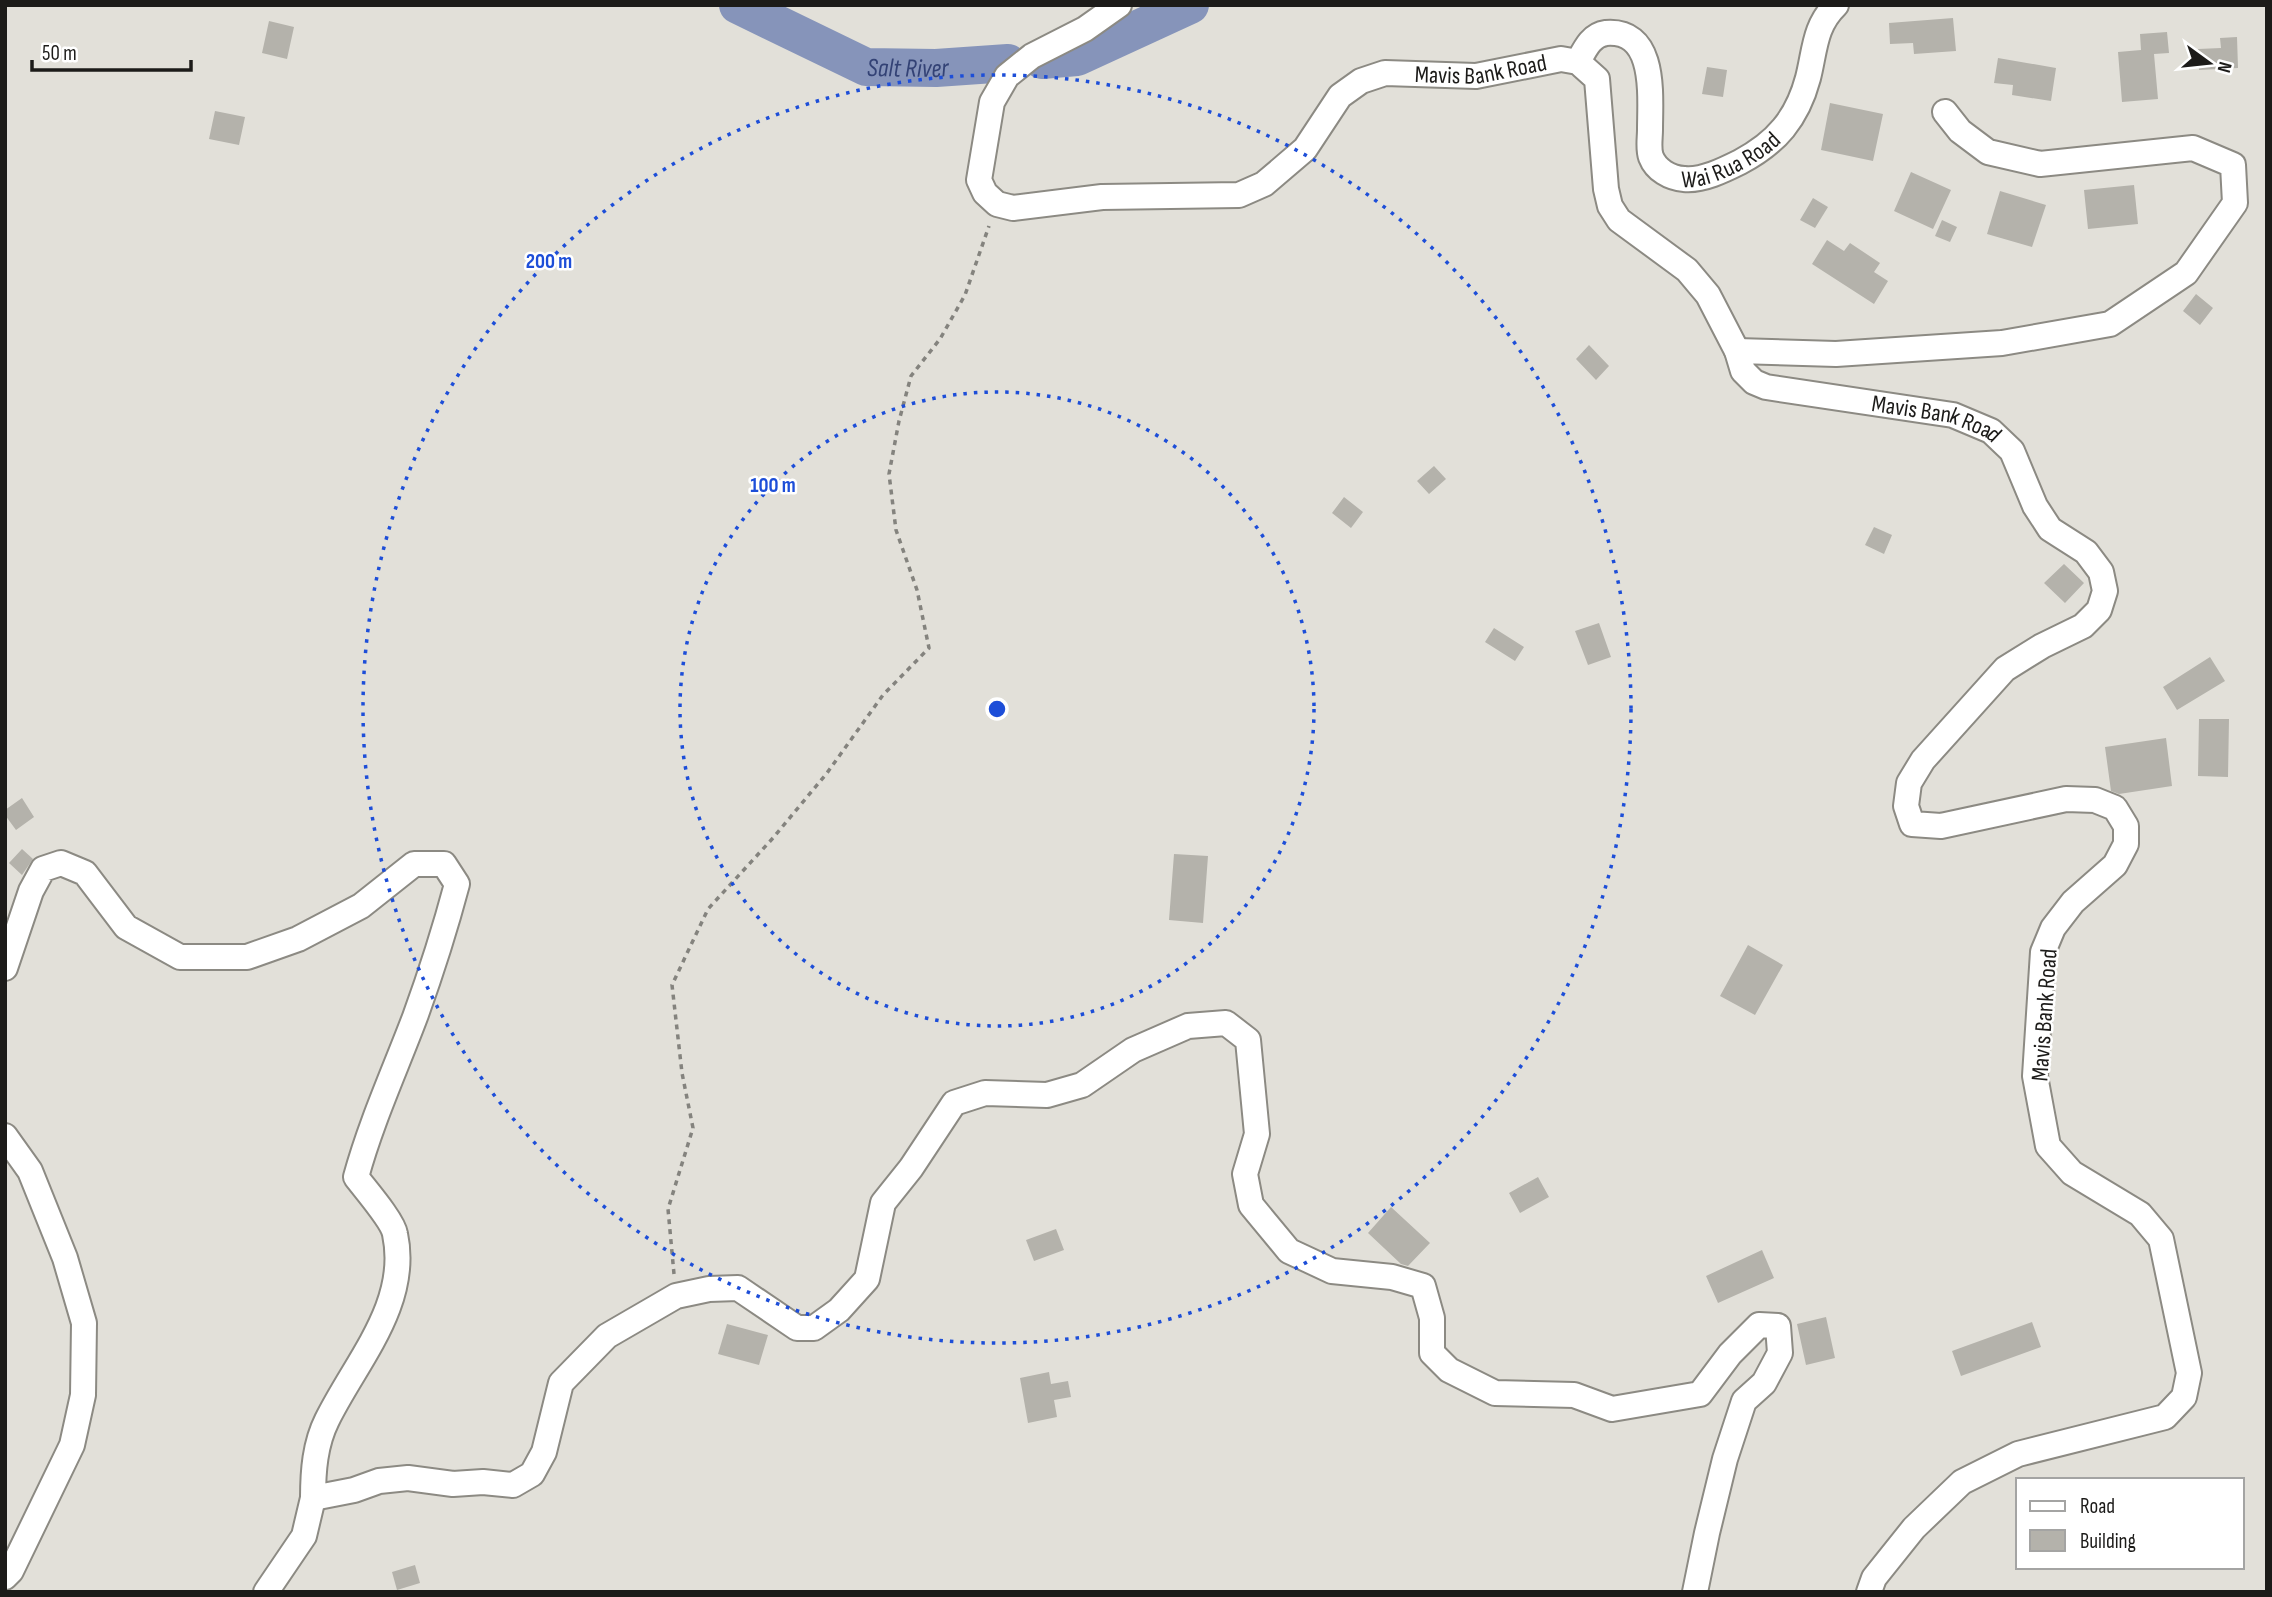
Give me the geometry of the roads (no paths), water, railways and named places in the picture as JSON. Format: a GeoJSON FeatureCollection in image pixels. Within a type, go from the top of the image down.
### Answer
{"type":"FeatureCollection","features":[{"type":"Feature","properties":{"kind":"street","name":"Mavis Bank Road"},"geometry":{"type":"LineString","coordinates":[[1119,5],[1085,29],[1032,56],[1007,76],[992,102],[979,180],[985,193],[997,204],[1013,208],[1102,197],[1239,195],[1264,184],[1305,149],[1340,96],[1361,81],[1385,73],[1476,76],[1561,59],[1578,62],[1597,79],[1606,188],[1611,206],[1619,220],[1687,270],[1708,295],[1737,351],[1743,371],[1754,382],[1766,387],[1953,415],[1991,431],[2012,451],[2035,506],[2050,529],[2085,552],[2101,572],[2105,591],[2099,610],[2083,626],[2042,646],[2005,669],[1923,761],[1909,783],[1906,806],[1912,824],[1941,826],[2066,799],[2095,800],[2115,808],[2126,826],[2126,844],[2115,865],[2073,902],[2053,928],[2043,952],[2035,1076],[2048,1146],[2072,1173],[2140,1214],[2161,1240],[2189,1373],[2184,1397],[2165,1417],[2018,1454],[1962,1482],[1914,1528],[1874,1578],[1869,1592]]}},
{"type":"Feature","properties":{"kind":"street","name":"Wai Rua Road"},"geometry":{"type":"LineString","coordinates":[[1578,62],[1587,45],[1599,34],[1619,32],[1635,41],[1643,54],[1648,73],[1649,154],[1659,170],[1684,180],[1717,174],[1762,151],[1782,133],[1800,100],[1808,78],[1818,27],[1836,5]]}},
{"type":"Feature","properties":{"kind":"street"},"geometry":{"type":"LineString","coordinates":[[1737,351],[1836,354],[2002,344],[2110,324],[2186,273],[2235,203],[2233,165],[2193,148],[2040,164],[1988,152],[1959,131],[1945,112]]}},
{"type":"Feature","properties":{"kind":"street"},"geometry":{"type":"LineString","coordinates":[[5,968],[31,891],[43,869],[61,863],[85,873],[126,927],[180,957],[247,957],[299,939],[361,906],[414,863],[444,864],[457,884],[446,929],[365,1145],[356,1177],[395,1231],[398,1275],[382,1323],[326,1421],[313,1466],[313,1498],[304,1536],[266,1592]]}},
{"type":"Feature","properties":{"kind":"street"},"geometry":{"type":"LineString","coordinates":[[313,1498],[354,1490],[379,1481],[408,1478],[453,1484],[483,1482],[513,1485],[532,1474],[544,1452],[561,1383],[607,1336],[676,1296],[709,1289],[738,1288],[797,1328],[814,1328],[839,1310],[867,1279],[883,1203],[911,1168],[954,1104],[985,1093],[1047,1095],[1059,1092],[1082,1085],[1133,1050],[1188,1026],[1226,1023],[1248,1040],[1257,1134],[1245,1174],[1251,1205],[1289,1251],[1332,1271],[1392,1277],[1423,1286],[1432,1318],[1432,1353],[1449,1370],[1495,1393],[1574,1395],[1612,1409],[1700,1394],[1730,1354],[1759,1325],[1778,1326],[1780,1353],[1764,1383],[1744,1401],[1725,1459],[1695,1592]]}},
{"type":"Feature","properties":{"kind":"street"},"geometry":{"type":"LineString","coordinates":[[5,1136],[30,1171],[65,1258],[84,1323],[83,1395],[72,1445],[11,1571],[5,1577]]}},
{"type":"Feature","properties":{"kind":"waterway","name":"Salt River"},"geometry":{"type":"LineString","coordinates":[[738,5],[866,67],[936,68],[1008,63]]}},
{"type":"Feature","properties":{"kind":"waterway","name":"Salt River"},"geometry":{"type":"LineString","coordinates":[[1042,60],[1077,57],[1190,5]]}}]}
